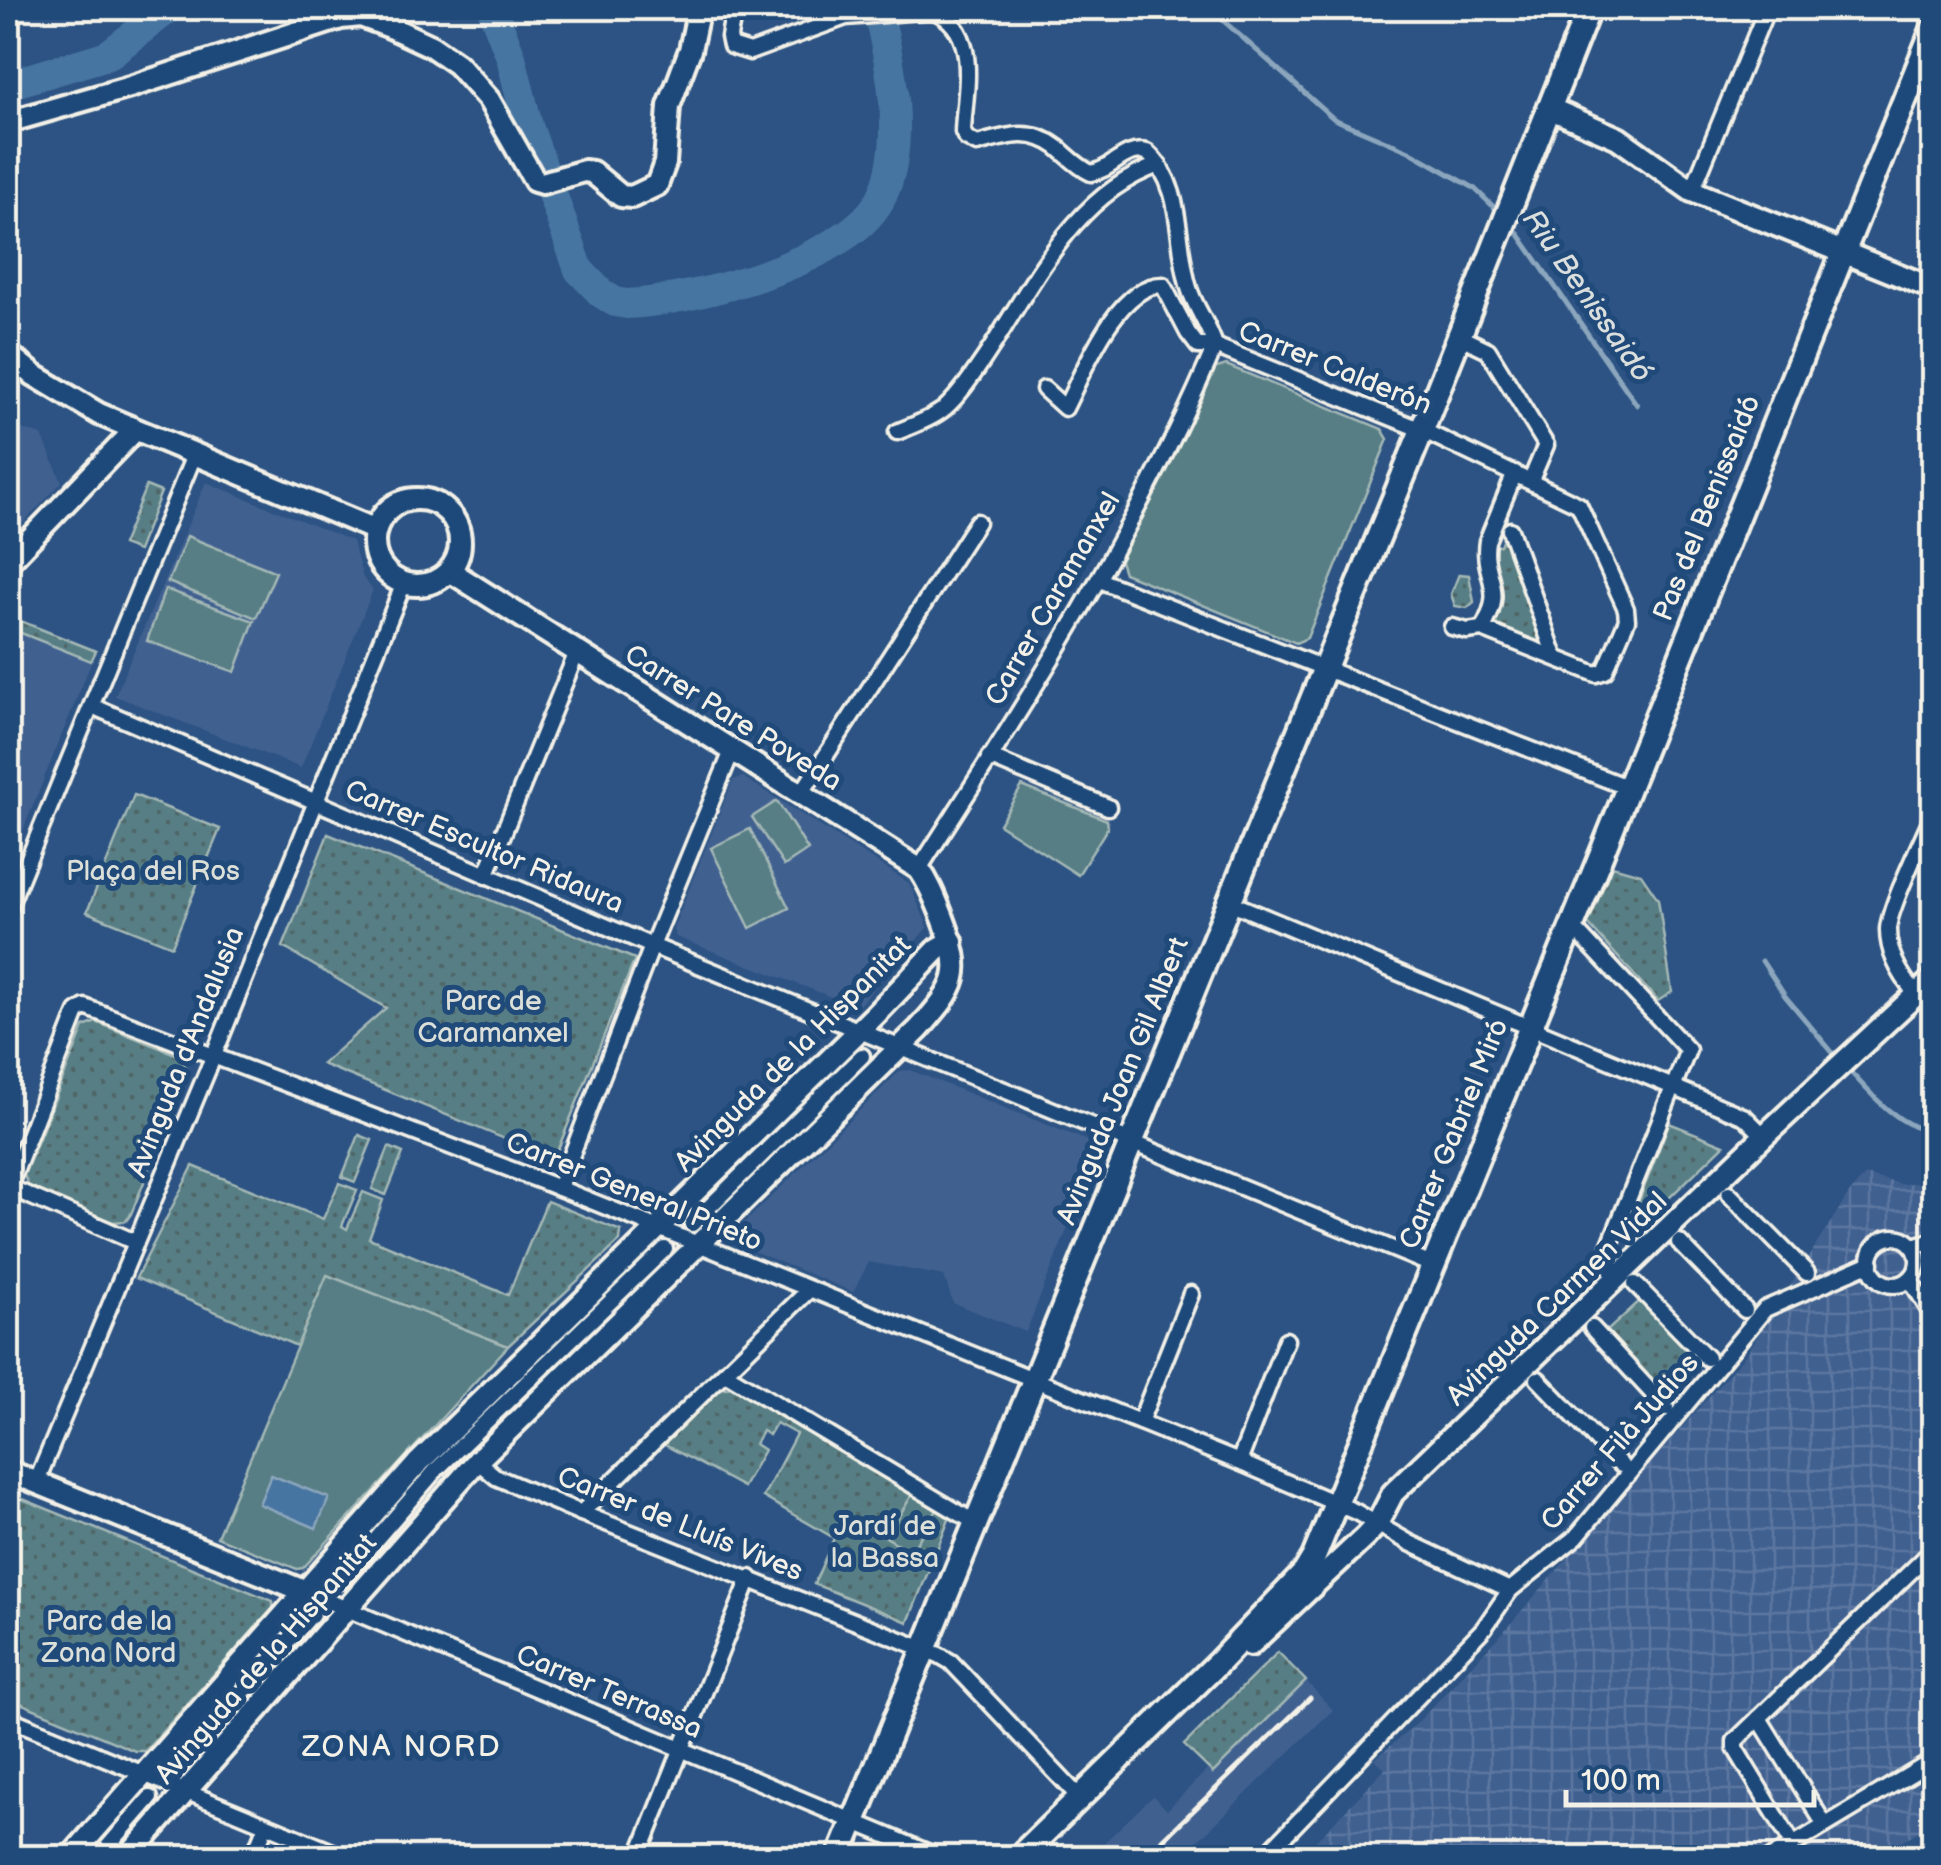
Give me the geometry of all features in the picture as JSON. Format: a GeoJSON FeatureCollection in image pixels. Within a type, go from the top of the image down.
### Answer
{"type":"FeatureCollection","features":[{"type":"Feature","properties":{"kind":"main road","name":"Avinguda Joan Gil Albert"},"geometry":{"type":"LineString","coordinates":[[839,1858],[1422,430],[1590,8]]}},
{"type":"Feature","properties":{"kind":"main road","name":"Pas del Benissaidó"},"geometry":{"type":"LineString","coordinates":[[1626,787],[1934,27]]}},
{"type":"Feature","properties":{"kind":"main road","name":"Carrer Gabriel Miró"},"geometry":{"type":"LineString","coordinates":[[1018,1858],[1305,1572],[1337,1504],[1626,787]]}},
{"type":"Feature","properties":{"kind":"street"},"geometry":{"type":"LineString","coordinates":[[8,122],[341,18],[362,16],[431,46],[457,64],[489,100],[535,181],[542,183],[584,171],[597,174],[622,196],[632,197],[656,185],[666,162],[669,106],[690,50],[699,8]]}},
{"type":"Feature","properties":{"kind":"street"},"geometry":{"type":"LineString","coordinates":[[734,8],[729,38],[731,46],[742,52],[846,17],[927,8],[944,16],[962,41],[969,84],[963,132],[971,142],[1020,134],[1039,137],[1091,173],[1136,150],[1147,152],[1160,165],[1120,183],[1050,252],[994,344],[950,404],[897,432]]}},
{"type":"Feature","properties":{"kind":"street"},"geometry":{"type":"LineString","coordinates":[[1692,191],[1767,8]]}},
{"type":"Feature","properties":{"kind":"street"},"geometry":{"type":"LineString","coordinates":[[1546,117],[1618,138],[1692,191],[1934,289]]}},
{"type":"Feature","properties":{"kind":"street","name":"Carrer Calderón"},"geometry":{"type":"LineString","coordinates":[[1160,165],[1175,205],[1187,282],[1215,346],[1422,430],[1578,504],[1626,609],[1627,620],[1605,671],[1596,674],[1555,656]]}},
{"type":"Feature","properties":{"kind":"street"},"geometry":{"type":"LineString","coordinates":[[1044,389],[1065,408],[1110,322],[1123,306],[1156,284],[1167,289],[1194,343],[1203,348],[1215,346]]}},
{"type":"Feature","properties":{"kind":"street"},"geometry":{"type":"LineString","coordinates":[[1461,332],[1488,350],[1546,444],[1532,480]]}},
{"type":"Feature","properties":{"kind":"street","name":"Carrer Caramanxel"},"geometry":{"type":"LineString","coordinates":[[919,869],[1099,580],[1188,410],[1215,346]]}},
{"type":"Feature","properties":{"kind":"street"},"geometry":{"type":"LineString","coordinates":[[8,354],[90,409],[376,530]]}},
{"type":"Feature","properties":{"kind":"street"},"geometry":{"type":"LineString","coordinates":[[8,562],[135,430]]}},
{"type":"Feature","properties":{"kind":"street"},"geometry":{"type":"LineString","coordinates":[[8,909],[195,453]]}},
{"type":"Feature","properties":{"kind":"street"},"geometry":{"type":"LineString","coordinates":[[1482,628],[1495,593],[1487,541],[1515,472]]}},
{"type":"Feature","properties":{"kind":"street"},"geometry":{"type":"LineString","coordinates":[[413,500],[433,503],[449,514],[458,532],[459,551],[450,571],[430,583],[404,583],[394,579],[379,562],[374,542],[376,530],[394,506],[413,500]]}},
{"type":"Feature","properties":{"kind":"street"},"geometry":{"type":"LineString","coordinates":[[800,794],[977,522]]}},
{"type":"Feature","properties":{"kind":"street"},"geometry":{"type":"LineString","coordinates":[[1510,530],[1555,656]]}},
{"type":"Feature","properties":{"kind":"street","name":"Carrer Pare Poveda"},"geometry":{"type":"LineString","coordinates":[[450,571],[919,869]]}},
{"type":"Feature","properties":{"kind":"street"},"geometry":{"type":"LineString","coordinates":[[1099,580],[1626,787]]}},
{"type":"Feature","properties":{"kind":"street","name":"Avinguda d'Andalusia"},"geometry":{"type":"LineString","coordinates":[[36,1483],[404,583]]}},
{"type":"Feature","properties":{"kind":"street"},"geometry":{"type":"LineString","coordinates":[[1452,627],[1467,631],[1482,628],[1555,656]]}},
{"type":"Feature","properties":{"kind":"street"},"geometry":{"type":"LineString","coordinates":[[486,876],[577,652]]}},
{"type":"Feature","properties":{"kind":"street","name":"Carrer Escultor Ridaura"},"geometry":{"type":"LineString","coordinates":[[92,706],[652,946],[1432,1264]]}},
{"type":"Feature","properties":{"kind":"street"},"geometry":{"type":"LineString","coordinates":[[558,1188],[732,750]]}},
{"type":"Feature","properties":{"kind":"street"},"geometry":{"type":"LineString","coordinates":[[989,757],[1108,808]]}},
{"type":"Feature","properties":{"kind":"street"},"geometry":{"type":"LineString","coordinates":[[1934,812],[1888,925],[1902,976],[1926,986],[1934,959]]}},
{"type":"Feature","properties":{"kind":"street"},"geometry":{"type":"LineString","coordinates":[[919,869],[952,941]]}},
{"type":"Feature","properties":{"kind":"street"},"geometry":{"type":"LineString","coordinates":[[1229,902],[1745,1117],[1764,1136]]}},
{"type":"Feature","properties":{"kind":"street"},"geometry":{"type":"LineString","coordinates":[[1572,926],[1688,1050],[1609,1247],[1613,1282]]}},
{"type":"Feature","properties":{"kind":"street","name":"Avinguda de la Hispanitat"},"geometry":{"type":"LineString","coordinates":[[70,1858],[417,1464],[938,949],[952,941],[957,965],[952,987],[939,1006],[901,1048],[476,1461],[127,1858]]}},
{"type":"Feature","properties":{"kind":"street","name":"Avinguda Carmen Vidal"},"geometry":{"type":"LineString","coordinates":[[1196,1684],[1227,1667],[1377,1524],[1393,1494],[1764,1136],[1926,986]]}},
{"type":"Feature","properties":{"kind":"street","name":"Carrer General Prieto"},"geometry":{"type":"LineString","coordinates":[[135,1242],[9,1187],[77,1012],[88,1007],[558,1188],[1239,1462],[1337,1504],[1510,1590]]}},
{"type":"Feature","properties":{"kind":"street","name":"Avinguda de la Hispanitat"},"geometry":{"type":"LineString","coordinates":[[692,1224],[862,1056]]}},
{"type":"Feature","properties":{"kind":"street"},"geometry":{"type":"LineString","coordinates":[[1729,1194],[1806,1273]]}},
{"type":"Feature","properties":{"kind":"street"},"geometry":{"type":"LineString","coordinates":[[1914,1246],[1918,1267],[1910,1279],[1897,1284],[1884,1282],[1873,1271],[1873,1250],[1882,1240],[1896,1237],[1914,1246],[1934,1240]]}},
{"type":"Feature","properties":{"kind":"street"},"geometry":{"type":"LineString","coordinates":[[1680,1242],[1745,1310]]}},
{"type":"Feature","properties":{"kind":"street","name":"Avinguda de la Hispanitat"},"geometry":{"type":"LineString","coordinates":[[340,1581],[436,1470],[665,1249]]}},
{"type":"Feature","properties":{"kind":"street","name":"Carrer Filà Judios"},"geometry":{"type":"LineString","coordinates":[[1263,1858],[1484,1628],[1510,1590],[1576,1538],[1765,1309],[1871,1263]]}},
{"type":"Feature","properties":{"kind":"street"},"geometry":{"type":"LineString","coordinates":[[1910,1279],[1934,1318]]}},
{"type":"Feature","properties":{"kind":"street"},"geometry":{"type":"LineString","coordinates":[[1635,1284],[1707,1358]]}},
{"type":"Feature","properties":{"kind":"street"},"geometry":{"type":"LineString","coordinates":[[582,1513],[810,1290]]}},
{"type":"Feature","properties":{"kind":"street"},"geometry":{"type":"LineString","coordinates":[[1140,1422],[1191,1294]]}},
{"type":"Feature","properties":{"kind":"street"},"geometry":{"type":"LineString","coordinates":[[1592,1328],[1666,1408]]}},
{"type":"Feature","properties":{"kind":"street"},"geometry":{"type":"LineString","coordinates":[[1239,1462],[1286,1340]]}},
{"type":"Feature","properties":{"kind":"street"},"geometry":{"type":"LineString","coordinates":[[724,1374],[976,1523]]}},
{"type":"Feature","properties":{"kind":"street"},"geometry":{"type":"LineString","coordinates":[[1538,1379],[1621,1465]]}},
{"type":"Feature","properties":{"kind":"street","name":"Carrer de Lluís Vives"},"geometry":{"type":"LineString","coordinates":[[476,1461],[496,1477],[950,1662],[1079,1797]]}},
{"type":"Feature","properties":{"kind":"street"},"geometry":{"type":"LineString","coordinates":[[8,1471],[304,1591]]}},
{"type":"Feature","properties":{"kind":"street"},"geometry":{"type":"LineString","coordinates":[[1793,1844],[1735,1748],[1739,1737],[1934,1549]]}},
{"type":"Feature","properties":{"kind":"street"},"geometry":{"type":"LineString","coordinates":[[638,1858],[750,1578]]}},
{"type":"Feature","properties":{"kind":"street","name":"Carrer Terrassa"},"geometry":{"type":"LineString","coordinates":[[304,1591],[941,1858]]}},
{"type":"Feature","properties":{"kind":"street","name":"Avinguda de la Hispanitat"},"geometry":{"type":"LineString","coordinates":[[179,1765],[312,1614]]}},
{"type":"Feature","properties":{"kind":"street"},"geometry":{"type":"LineString","coordinates":[[8,1718],[347,1858]]}},
{"type":"Feature","properties":{"kind":"street"},"geometry":{"type":"LineString","coordinates":[[1759,1718],[1825,1825]]}},
{"type":"Feature","properties":{"kind":"street"},"geometry":{"type":"LineString","coordinates":[[1771,1858],[1934,1760]]}},
{"type":"Feature","properties":{"kind":"street","name":"Avinguda de la Hispanitat"},"geometry":{"type":"LineString","coordinates":[[98,1858],[150,1798]]}},
{"type":"Feature","properties":{"kind":"street"},"geometry":{"type":"LineString","coordinates":[[253,1858],[266,1825]]}},
{"type":"Feature","properties":{"kind":"shaded area"},"geometry":{"type":"Polygon","coordinates":[[[8,425],[42,435],[62,482],[8,539],[8,425]]]}},
{"type":"Feature","properties":{"kind":"shaded area"},"geometry":{"type":"Polygon","coordinates":[[[206,482],[352,541],[363,578],[373,590],[301,768],[115,696],[206,482]]]}},
{"type":"Feature","properties":{"kind":"shaded area"},"geometry":{"type":"Polygon","coordinates":[[[8,616],[96,651],[8,867],[8,616]]]}},
{"type":"Feature","properties":{"kind":"shaded area"},"geometry":{"type":"Polygon","coordinates":[[[743,777],[909,883],[928,927],[854,1011],[844,1002],[676,937],[673,929],[733,780],[743,777]]]}},
{"type":"Feature","properties":{"kind":"shaded area"},"geometry":{"type":"Polygon","coordinates":[[[910,1070],[1088,1141],[1098,1153],[1026,1332],[953,1303],[944,1276],[869,1262],[853,1292],[736,1244],[733,1234],[900,1071],[910,1070]]]}},
{"type":"Feature","properties":{"kind":"shaded area"},"geometry":{"type":"Polygon","coordinates":[[[1865,1175],[1901,1184],[1933,1182],[1933,1824],[1871,1857],[1289,1858],[1300,1847],[1305,1852],[1385,1769],[1375,1759],[1416,1724],[1504,1631],[1747,1353],[1848,1195],[1865,1175]]]}},
{"type":"Feature","properties":{"kind":"shaded area"},"geometry":{"type":"Polygon","coordinates":[[[271,1475],[329,1498],[316,1528],[259,1504],[271,1475]]]}},
{"type":"Feature","properties":{"kind":"shaded area"},"geometry":{"type":"Polygon","coordinates":[[[1306,1681],[1333,1710],[1181,1857],[1088,1858],[1153,1796],[1167,1810],[1208,1769],[1213,1773],[1306,1681]]]}},
{"type":"Feature","properties":{"kind":"green space"},"geometry":{"type":"Polygon","coordinates":[[[1226,365],[1382,429],[1388,439],[1307,638],[1296,643],[1124,573],[1120,561],[1214,369],[1226,365]]]}},
{"type":"Feature","properties":{"kind":"green space"},"geometry":{"type":"Polygon","coordinates":[[[146,486],[161,492],[138,551],[122,545],[146,486]]]}},
{"type":"Feature","properties":{"kind":"green space"},"geometry":{"type":"Polygon","coordinates":[[[1506,533],[1543,636],[1540,640],[1514,636],[1493,620],[1501,602],[1494,546],[1500,545],[1506,533]]]}},
{"type":"Feature","properties":{"kind":"green space"},"geometry":{"type":"Polygon","coordinates":[[[187,536],[276,572],[256,618],[168,582],[187,536]]]}},
{"type":"Feature","properties":{"kind":"green space"},"geometry":{"type":"Polygon","coordinates":[[[1459,574],[1469,575],[1474,602],[1467,608],[1455,606],[1451,594],[1459,574]]]}},
{"type":"Feature","properties":{"kind":"green space"},"geometry":{"type":"Polygon","coordinates":[[[165,589],[254,621],[235,672],[147,641],[165,589]]]}},
{"type":"Feature","properties":{"kind":"green space"},"geometry":{"type":"Polygon","coordinates":[[[8,616],[96,651],[91,661],[16,631],[8,638],[8,616]]]}},
{"type":"Feature","properties":{"kind":"green space"},"geometry":{"type":"Polygon","coordinates":[[[1022,786],[1107,820],[1108,827],[1078,875],[999,824],[1022,786]]]}},
{"type":"Feature","properties":{"kind":"green space","name":"Plaça del Ros"},"geometry":{"type":"Polygon","coordinates":[[[134,795],[220,829],[172,946],[87,912],[134,795]]]}},
{"type":"Feature","properties":{"kind":"green space"},"geometry":{"type":"Polygon","coordinates":[[[777,801],[808,850],[784,866],[752,817],[777,801]]]}},
{"type":"Feature","properties":{"kind":"green space"},"geometry":{"type":"Polygon","coordinates":[[[750,829],[789,908],[750,928],[711,848],[750,829]]]}},
{"type":"Feature","properties":{"kind":"green space","name":"Parc de Caramanxel"},"geometry":{"type":"Polygon","coordinates":[[[328,834],[635,959],[554,1159],[322,1064],[386,1008],[283,947],[328,834]]]}},
{"type":"Feature","properties":{"kind":"green space"},"geometry":{"type":"Polygon","coordinates":[[[1612,866],[1641,874],[1658,899],[1672,992],[1658,1001],[1588,924],[1612,866]]]}},
{"type":"Feature","properties":{"kind":"green space"},"geometry":{"type":"Polygon","coordinates":[[[96,1022],[178,1055],[187,1069],[126,1221],[113,1222],[29,1188],[24,1175],[84,1027],[96,1022]]]}},
{"type":"Feature","properties":{"kind":"green space"},"geometry":{"type":"Polygon","coordinates":[[[1669,1123],[1724,1145],[1637,1229],[1631,1222],[1669,1123]]]}},
{"type":"Feature","properties":{"kind":"green space"},"geometry":{"type":"Polygon","coordinates":[[[359,1135],[372,1140],[355,1182],[342,1177],[359,1135]]]}},
{"type":"Feature","properties":{"kind":"green space"},"geometry":{"type":"Polygon","coordinates":[[[389,1147],[403,1153],[386,1195],[372,1189],[389,1147]]]}},
{"type":"Feature","properties":{"kind":"green space"},"geometry":{"type":"Polygon","coordinates":[[[193,1166],[323,1219],[339,1183],[357,1190],[342,1226],[347,1229],[363,1192],[383,1200],[369,1238],[508,1295],[547,1201],[621,1231],[620,1241],[508,1346],[327,1276],[297,1346],[136,1278],[193,1166]]]}},
{"type":"Feature","properties":{"kind":"green space"},"geometry":{"type":"Polygon","coordinates":[[[327,1275],[508,1346],[303,1568],[297,1569],[217,1537],[327,1275]]]}},
{"type":"Feature","properties":{"kind":"green space"},"geometry":{"type":"Polygon","coordinates":[[[1643,1298],[1703,1359],[1670,1400],[1606,1332],[1643,1298]]]}},
{"type":"Feature","properties":{"kind":"green space","name":"Jardí de la Bassa"},"geometry":{"type":"Polygon","coordinates":[[[732,1387],[802,1430],[814,1431],[950,1517],[908,1622],[814,1584],[834,1538],[763,1497],[796,1434],[776,1423],[769,1435],[762,1431],[755,1444],[764,1450],[743,1487],[663,1444],[718,1389],[732,1387]]]}},
{"type":"Feature","properties":{"kind":"green space","name":"Parc de la Zona Nord"},"geometry":{"type":"Polygon","coordinates":[[[8,1493],[273,1601],[273,1608],[145,1751],[135,1751],[8,1698],[8,1493]]]}},
{"type":"Feature","properties":{"kind":"green space"},"geometry":{"type":"Polygon","coordinates":[[[912,1495],[937,1510],[911,1552],[886,1537],[912,1495]]]}},
{"type":"Feature","properties":{"kind":"green space"},"geometry":{"type":"Polygon","coordinates":[[[1278,1652],[1306,1681],[1213,1773],[1184,1745],[1278,1652]]]}},
{"type":"Feature","properties":{"kind":"waterway"},"geometry":{"type":"LineString","coordinates":[[8,85],[108,55],[169,8]]}},
{"type":"Feature","properties":{"kind":"waterway"},"geometry":{"type":"LineString","coordinates":[[492,8],[511,57],[528,126],[579,270],[601,293],[627,304],[690,295],[768,273],[839,240],[865,219],[882,196],[894,152],[894,102],[877,8]]}},
{"type":"Feature","properties":{"kind":"waterway","name":"Riu Benissaidó"},"geometry":{"type":"LineString","coordinates":[[1209,8],[1334,119],[1409,151],[1474,188],[1499,212]]}},
{"type":"Feature","properties":{"kind":"waterway","name":"Riu Benissaidó"},"geometry":{"type":"LineString","coordinates":[[1511,223],[1637,405]]}},
{"type":"Feature","properties":{"kind":"waterway"},"geometry":{"type":"LineString","coordinates":[[1762,961],[1785,996],[1838,1059]]}},
{"type":"Feature","properties":{"kind":"waterway"},"geometry":{"type":"LineString","coordinates":[[1846,1067],[1896,1116],[1934,1133]]}},
{"type":"Feature","properties":{"kind":"railway"},"geometry":{"type":"LineString","coordinates":[[1144,1858],[1310,1698]]}},
{"type":"Feature","properties":{"kind":"district","name":"ZONA NORD"},"geometry":{"type":"Point","coordinates":[402,1747]}}]}
